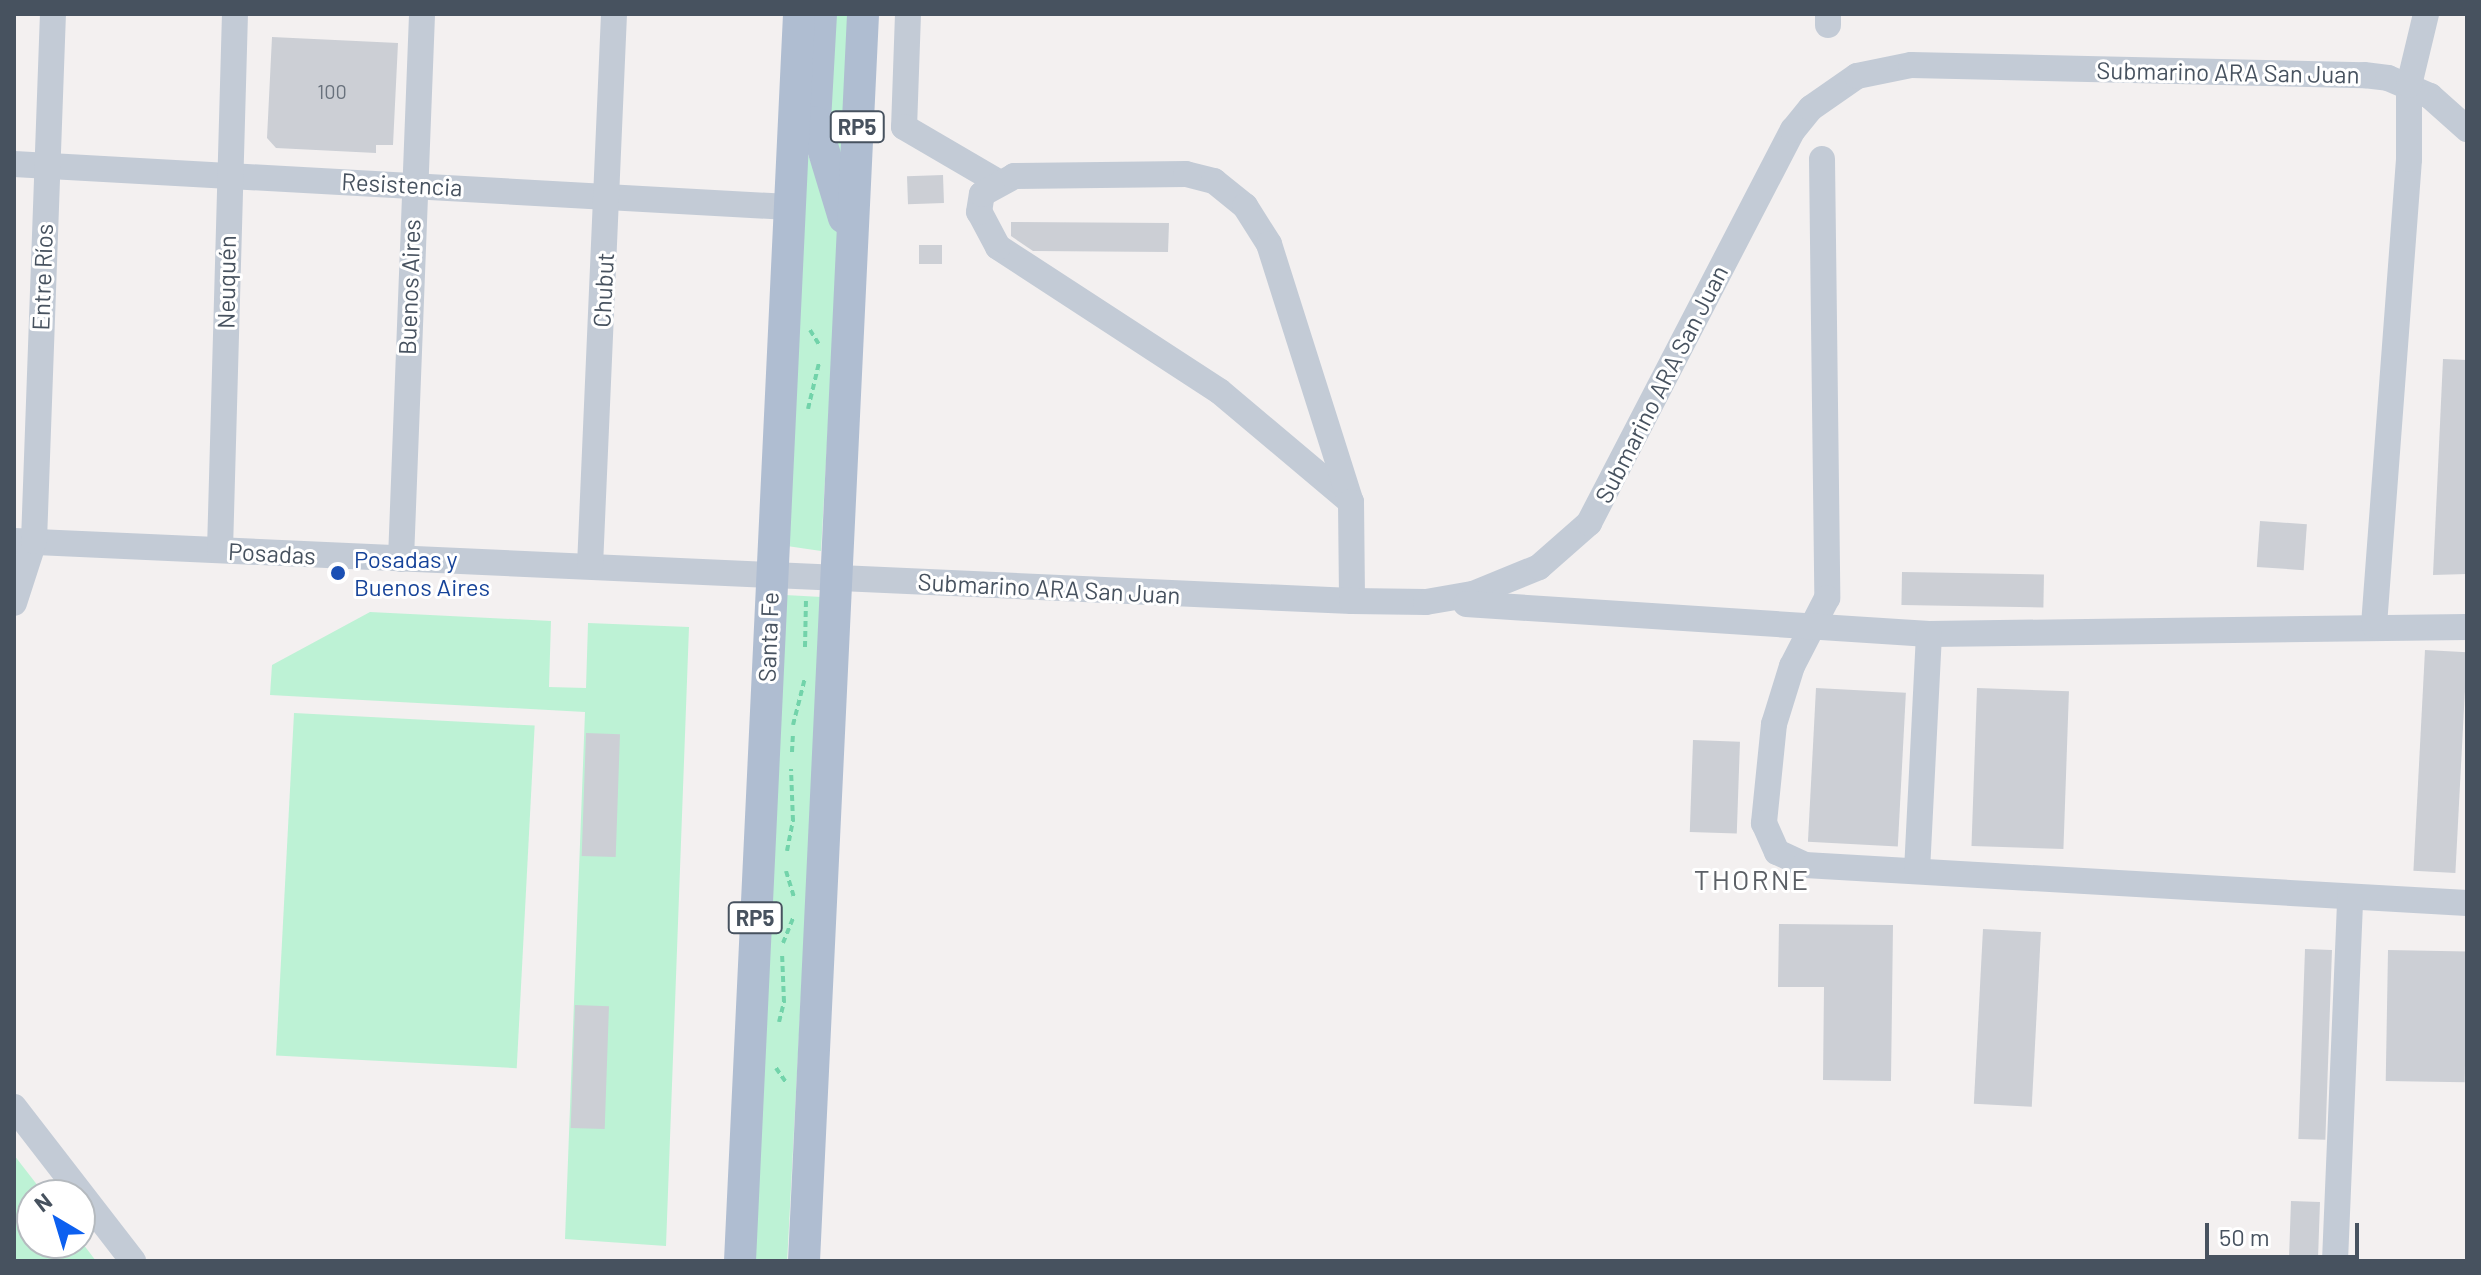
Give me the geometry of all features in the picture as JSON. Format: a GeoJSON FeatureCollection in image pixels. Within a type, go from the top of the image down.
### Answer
{"type":"FeatureCollection","features":[{"type":"Feature","properties":{"kind":"main road","name":"Santa Fe"},"geometry":{"type":"LineString","coordinates":[[740,1261],[769,575],[799,14]]}},
{"type":"Feature","properties":{"kind":"main road"},"geometry":{"type":"LineString","coordinates":[[821,14],[815,122],[851,240]]}},
{"type":"Feature","properties":{"kind":"main road","name":"RP5"},"geometry":{"type":"LineString","coordinates":[[804,1261],[863,14]]}},
{"type":"Feature","properties":{"kind":"street","name":"Entre Ríos"},"geometry":{"type":"LineString","coordinates":[[14,603],[24,541],[53,14]]}},
{"type":"Feature","properties":{"kind":"street","name":"Neuquén"},"geometry":{"type":"LineString","coordinates":[[220,550],[235,14]]}},
{"type":"Feature","properties":{"kind":"street","name":"Buenos Aires"},"geometry":{"type":"LineString","coordinates":[[401,559],[412,184],[422,14]]}},
{"type":"Feature","properties":{"kind":"street","name":"Chubut"},"geometry":{"type":"LineString","coordinates":[[590,566],[614,14]]}},
{"type":"Feature","properties":{"kind":"street"},"geometry":{"type":"LineString","coordinates":[[908,14],[904,127],[998,182]]}},
{"type":"Feature","properties":{"kind":"street"},"geometry":{"type":"LineString","coordinates":[[2374,625],[2409,159],[2409,85],[2426,14]]}},
{"type":"Feature","properties":{"kind":"street","name":"Submarino ARA San Juan"},"geometry":{"type":"LineString","coordinates":[[769,575],[1426,602],[1509,584],[1539,567],[1589,523],[1788,139],[1811,108],[1857,76],[1883,68],[1926,65],[2364,75],[2409,85],[2430,96],[2467,129]]}},
{"type":"Feature","properties":{"kind":"street"},"geometry":{"type":"LineString","coordinates":[[1822,159],[1827,598],[1792,666],[1774,724],[1764,823],[1768,839],[1790,861],[1805,865],[2467,903]]}},
{"type":"Feature","properties":{"kind":"street","name":"Resistencia"},"geometry":{"type":"LineString","coordinates":[[14,164],[789,207]]}},
{"type":"Feature","properties":{"kind":"street"},"geometry":{"type":"LineString","coordinates":[[1351,502],[1219,391],[998,247],[979,212],[982,194],[998,182],[1014,176],[1186,174],[1214,181],[1245,206],[1269,244],[1351,502],[1352,601]]}},
{"type":"Feature","properties":{"kind":"street","name":"Posadas"},"geometry":{"type":"LineString","coordinates":[[24,541],[769,575]]}},
{"type":"Feature","properties":{"kind":"street"},"geometry":{"type":"LineString","coordinates":[[1426,602],[1815,623],[1929,634],[2374,625],[2467,627]]}},
{"type":"Feature","properties":{"kind":"street"},"geometry":{"type":"LineString","coordinates":[[1917,871],[1929,634]]}},
{"type":"Feature","properties":{"kind":"street"},"geometry":{"type":"LineString","coordinates":[[2335,1261],[2350,897]]}},
{"type":"Feature","properties":{"kind":"street"},"geometry":{"type":"LineString","coordinates":[[14,1107],[133,1261]]}},
{"type":"Feature","properties":{"kind":"path"},"geometry":{"type":"LineString","coordinates":[[801,420],[811,399],[821,349],[803,321]]}},
{"type":"Feature","properties":{"kind":"path"},"geometry":{"type":"LineString","coordinates":[[805,576],[806,657]]}},
{"type":"Feature","properties":{"kind":"path"},"geometry":{"type":"LineString","coordinates":[[772,1035],[784,1002],[783,940],[794,910],[784,860],[793,821],[792,726],[808,671]]}},
{"type":"Feature","properties":{"kind":"path"},"geometry":{"type":"LineString","coordinates":[[773,1065],[790,1090]]}},
{"type":"Feature","properties":{"kind":"green space"},"geometry":{"type":"Polygon","coordinates":[[[830,14],[849,14],[841,181],[824,127],[830,14]]]}},
{"type":"Feature","properties":{"kind":"green space"},"geometry":{"type":"Polygon","coordinates":[[[806,150],[839,232],[821,551],[787,546],[806,150]]]}},
{"type":"Feature","properties":{"kind":"green space"},"geometry":{"type":"Polygon","coordinates":[[[785,595],[822,597],[787,1261],[750,1261],[785,595]]]}},
{"type":"Feature","properties":{"kind":"green space"},"geometry":{"type":"Polygon","coordinates":[[[370,612],[551,621],[549,687],[586,688],[588,623],[689,627],[666,1246],[565,1239],[585,712],[270,695],[272,665],[370,612]]]}},
{"type":"Feature","properties":{"kind":"green space"},"geometry":{"type":"Polygon","coordinates":[[[294,713],[535,726],[517,1068],[276,1056],[294,713]]]}},
{"type":"Feature","properties":{"kind":"green space"},"geometry":{"type":"Polygon","coordinates":[[[14,1155],[33,1179],[16,1179],[16,1259],[96,1261],[14,1261],[14,1155]]]}},
{"type":"Feature","properties":{"kind":"building"},"geometry":{"type":"Polygon","coordinates":[[[272,37],[398,43],[393,145],[376,145],[376,153],[276,148],[267,138],[272,37]]]}},
{"type":"Feature","properties":{"kind":"building"},"geometry":{"type":"Polygon","coordinates":[[[943,175],[944,203],[908,204],[907,176],[943,175]]]}},
{"type":"Feature","properties":{"kind":"building"},"geometry":{"type":"Polygon","coordinates":[[[1011,222],[1169,223],[1168,252],[1033,251],[1011,236],[1011,222]]]}},
{"type":"Feature","properties":{"kind":"building"},"geometry":{"type":"Polygon","coordinates":[[[919,245],[942,245],[942,264],[919,264],[919,245]]]}},
{"type":"Feature","properties":{"kind":"building"},"geometry":{"type":"Polygon","coordinates":[[[2443,359],[2467,360],[2467,574],[2433,575],[2443,359]]]}},
{"type":"Feature","properties":{"kind":"building"},"geometry":{"type":"Polygon","coordinates":[[[2260,521],[2307,524],[2304,570],[2257,567],[2260,521]]]}},
{"type":"Feature","properties":{"kind":"building"},"geometry":{"type":"Polygon","coordinates":[[[1902,572],[2044,574],[2043,607],[1901,605],[1902,572]]]}},
{"type":"Feature","properties":{"kind":"building"},"geometry":{"type":"Polygon","coordinates":[[[2425,650],[2467,652],[2455,873],[2413,871],[2425,650]]]}},
{"type":"Feature","properties":{"kind":"building"},"geometry":{"type":"Polygon","coordinates":[[[1816,688],[1906,693],[1898,846],[1808,842],[1816,688]]]}},
{"type":"Feature","properties":{"kind":"building"},"geometry":{"type":"Polygon","coordinates":[[[1977,688],[2069,691],[2063,849],[1971,846],[1977,688]]]}},
{"type":"Feature","properties":{"kind":"building"},"geometry":{"type":"Polygon","coordinates":[[[586,733],[620,734],[616,857],[582,856],[586,733]]]}},
{"type":"Feature","properties":{"kind":"building"},"geometry":{"type":"Polygon","coordinates":[[[1693,740],[1740,742],[1737,834],[1690,832],[1693,740]]]}},
{"type":"Feature","properties":{"kind":"building"},"geometry":{"type":"Polygon","coordinates":[[[1779,924],[1893,925],[1891,1081],[1823,1080],[1824,987],[1778,987],[1779,924]]]}},
{"type":"Feature","properties":{"kind":"building"},"geometry":{"type":"Polygon","coordinates":[[[1983,929],[2041,932],[2032,1107],[1974,1104],[1983,929]]]}},
{"type":"Feature","properties":{"kind":"building"},"geometry":{"type":"Polygon","coordinates":[[[2305,949],[2332,950],[2325,1140],[2298,1139],[2305,949]]]}},
{"type":"Feature","properties":{"kind":"building"},"geometry":{"type":"Polygon","coordinates":[[[2388,950],[2467,951],[2465,1082],[2386,1081],[2388,950]]]}},
{"type":"Feature","properties":{"kind":"building"},"geometry":{"type":"Polygon","coordinates":[[[575,1005],[609,1006],[605,1129],[571,1128],[575,1005]]]}},
{"type":"Feature","properties":{"kind":"building"},"geometry":{"type":"Polygon","coordinates":[[[2291,1201],[2320,1202],[2318,1261],[2289,1261],[2291,1201]]]}},
{"type":"Feature","properties":{"kind":"place","name":"Posadas y Buenos Aires"},"geometry":{"type":"Point","coordinates":[338,573]}},
{"type":"Feature","properties":{"kind":"district","name":"THORNE"},"geometry":{"type":"Point","coordinates":[1752,879]}}]}
